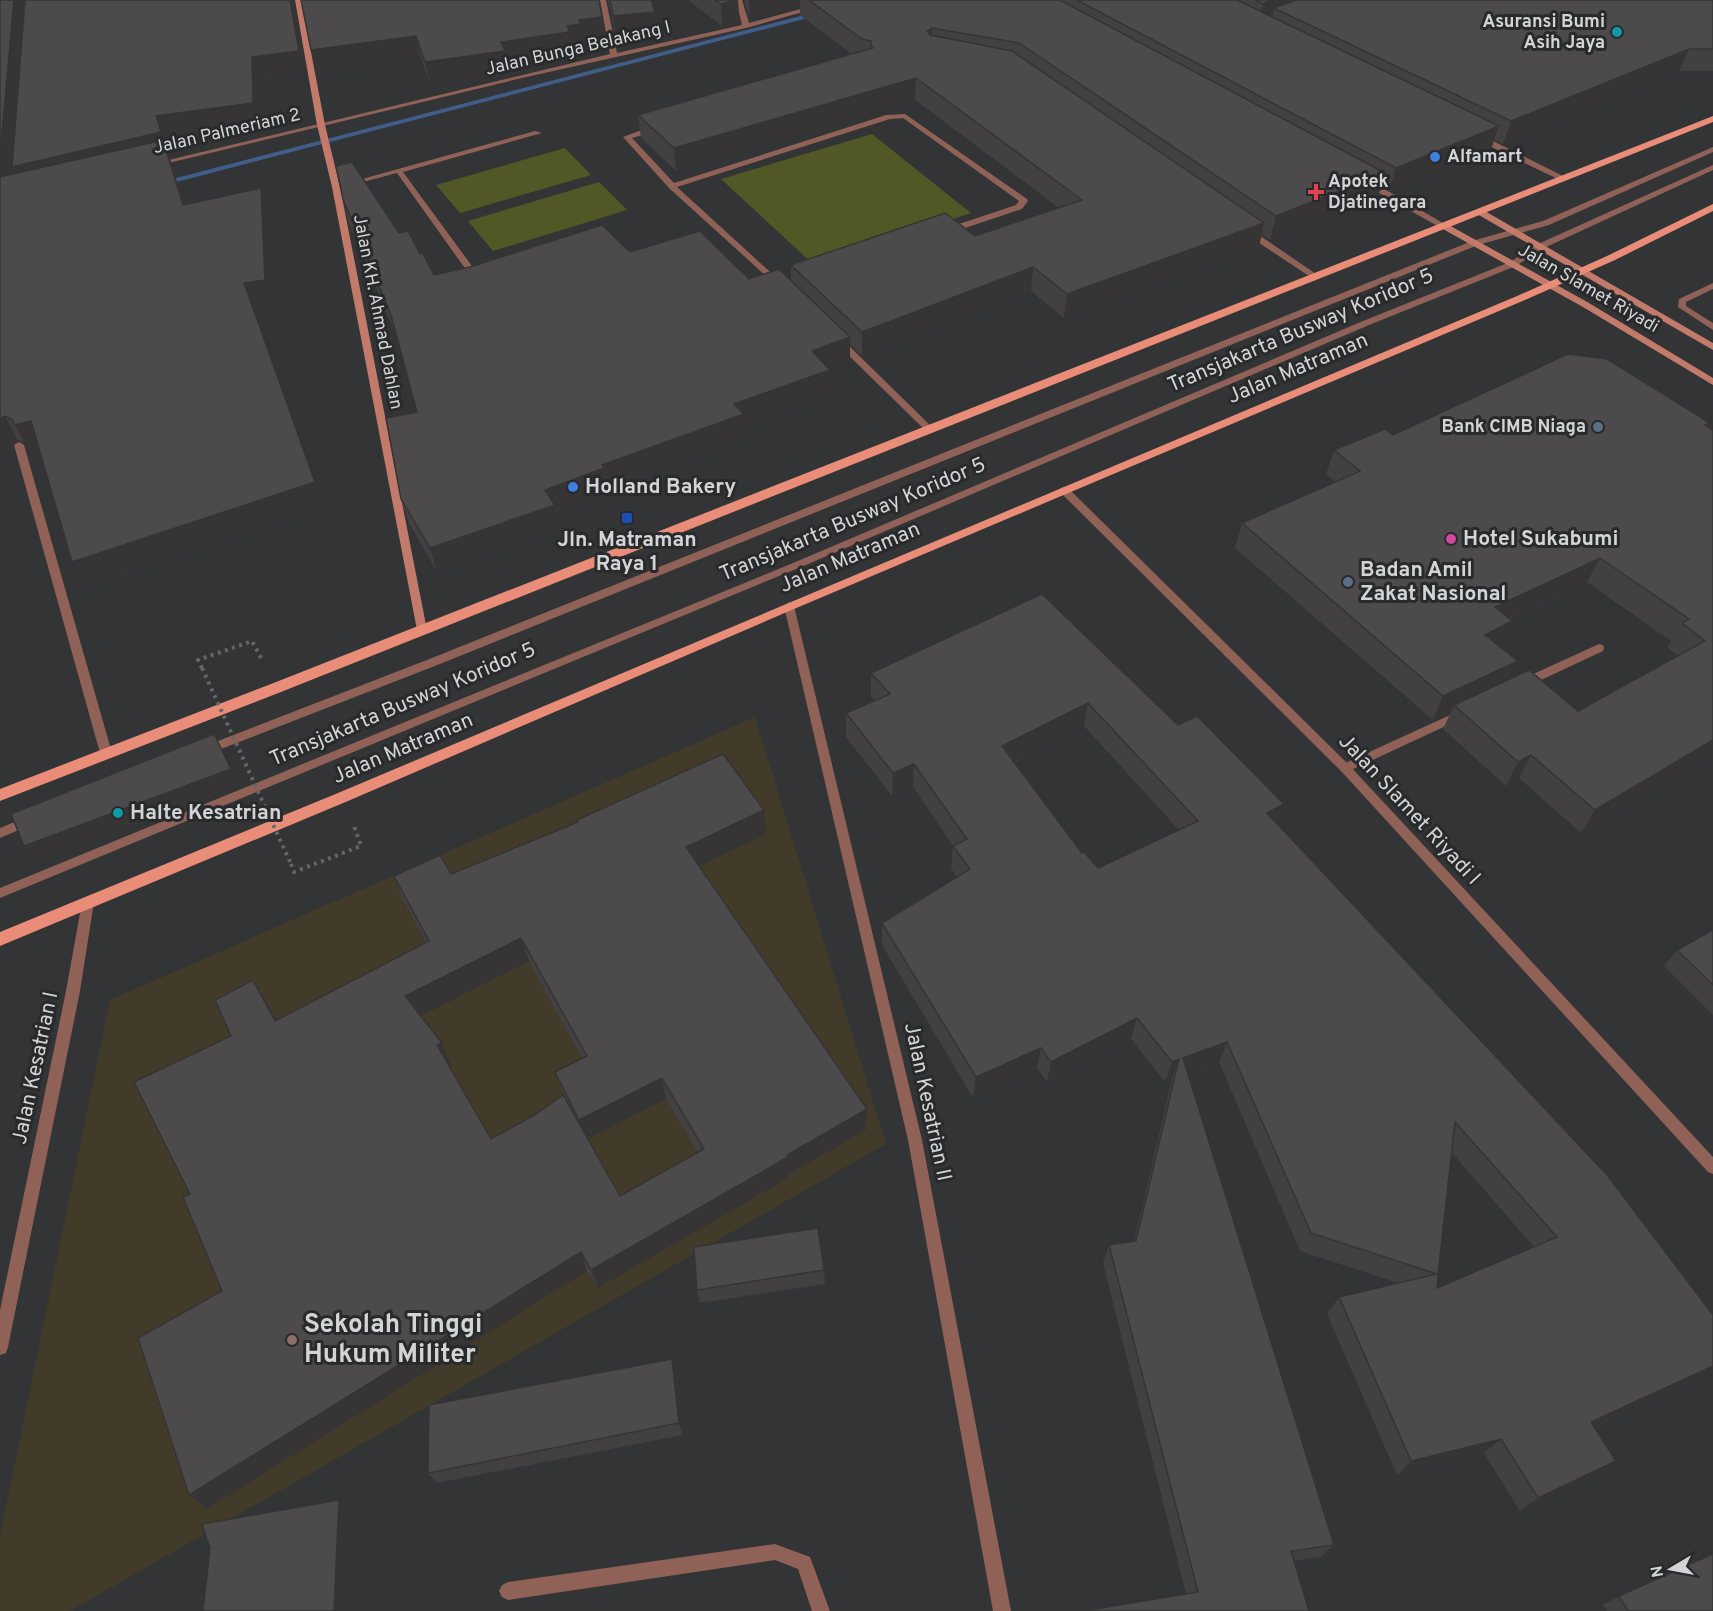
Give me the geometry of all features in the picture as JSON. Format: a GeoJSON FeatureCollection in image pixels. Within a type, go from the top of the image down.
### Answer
{"type":"FeatureCollection","features":[{"type":"Feature","properties":{"kind":"main road"},"geometry":{"type":"LineString","coordinates":[[0,795],[1713,119]]}},
{"type":"Feature","properties":{"kind":"main road","name":"Jalan Matraman"},"geometry":{"type":"LineString","coordinates":[[0,939],[343,797],[789,606],[1551,285],[1713,207]]}},
{"type":"Feature","properties":{"kind":"street","name":"Jalan KH. Ahmad Dahlan"},"geometry":{"type":"LineString","coordinates":[[298,0],[422,630]]}},
{"type":"Feature","properties":{"kind":"street"},"geometry":{"type":"LineString","coordinates":[[603,0],[614,56]]}},
{"type":"Feature","properties":{"kind":"street"},"geometry":{"type":"LineString","coordinates":[[739,0],[746,26]]}},
{"type":"Feature","properties":{"kind":"street","name":"Jalan Bunga Belakang I"},"geometry":{"type":"LineString","coordinates":[[322,129],[614,56],[746,26],[842,0]]}},
{"type":"Feature","properties":{"kind":"street"},"geometry":{"type":"LineString","coordinates":[[672,186],[889,117],[905,116],[1023,201],[1018,207],[939,233]]}},
{"type":"Feature","properties":{"kind":"street"},"geometry":{"type":"LineString","coordinates":[[659,127],[627,137],[672,186],[781,286],[792,282]]}},
{"type":"Feature","properties":{"kind":"street","name":"Jalan Palmeriam 2"},"geometry":{"type":"LineString","coordinates":[[149,165],[322,129]]}},
{"type":"Feature","properties":{"kind":"street"},"geometry":{"type":"LineString","coordinates":[[336,187],[538,133]]}},
{"type":"Feature","properties":{"kind":"street"},"geometry":{"type":"LineString","coordinates":[[1470,133],[1565,179]]}},
{"type":"Feature","properties":{"kind":"street","name":"Transjakarta Busway Koridor 5"},"geometry":{"type":"LineString","coordinates":[[193,756],[436,661],[1475,243],[1546,223],[1713,149]]}},
{"type":"Feature","properties":{"kind":"street","name":"Transjakarta Busway Koridor 5"},"geometry":{"type":"LineString","coordinates":[[0,893],[465,699],[797,565],[1366,323],[1513,264],[1541,246],[1713,167]]}},
{"type":"Feature","properties":{"kind":"street"},"geometry":{"type":"LineString","coordinates":[[399,171],[481,284]]}},
{"type":"Feature","properties":{"kind":"street"},"geometry":{"type":"LineString","coordinates":[[1354,176],[1444,226]]}},
{"type":"Feature","properties":{"kind":"street","name":"Jalan Slamet Riyadi"},"geometry":{"type":"LineString","coordinates":[[1480,212],[1713,347]]}},
{"type":"Feature","properties":{"kind":"street","name":"Jalan Slamet Riyadi"},"geometry":{"type":"LineString","coordinates":[[1444,226],[1551,285],[1713,382]]}},
{"type":"Feature","properties":{"kind":"street"},"geometry":{"type":"LineString","coordinates":[[1241,227],[1315,276]]}},
{"type":"Feature","properties":{"kind":"street"},"geometry":{"type":"LineString","coordinates":[[1713,286],[1682,301],[1682,307],[1687,312],[1713,327]]}},
{"type":"Feature","properties":{"kind":"street"},"geometry":{"type":"LineString","coordinates":[[833,335],[929,429]]}},
{"type":"Feature","properties":{"kind":"street"},"geometry":{"type":"LineString","coordinates":[[20,445],[106,753]]}},
{"type":"Feature","properties":{"kind":"street","name":"Jalan Slamet Riyadi I"},"geometry":{"type":"LineString","coordinates":[[1065,490],[1345,768],[1713,1167]]}},
{"type":"Feature","properties":{"kind":"street","name":"Jalan Kesatrian II"},"geometry":{"type":"LineString","coordinates":[[789,606],[915,1140],[1002,1611]]}},
{"type":"Feature","properties":{"kind":"street"},"geometry":{"type":"LineString","coordinates":[[1515,688],[1599,648]]}},
{"type":"Feature","properties":{"kind":"street"},"geometry":{"type":"LineString","coordinates":[[1345,768],[1472,708]]}},
{"type":"Feature","properties":{"kind":"street"},"geometry":{"type":"LineString","coordinates":[[0,833],[44,815]]}},
{"type":"Feature","properties":{"kind":"street","name":"Jalan Kesatrian I"},"geometry":{"type":"LineString","coordinates":[[0,1347],[71,1002],[88,902]]}},
{"type":"Feature","properties":{"kind":"street"},"geometry":{"type":"LineString","coordinates":[[508,1591],[774,1552],[804,1563],[821,1611]]}},
{"type":"Feature","properties":{"kind":"path"},"geometry":{"type":"LineString","coordinates":[[276,688],[252,641],[198,660],[294,872],[361,846],[343,797]]}},
{"type":"Feature","properties":{"kind":"shaded area","name":"Sekolah Tinggi Hukum Militer"},"geometry":{"type":"Polygon","coordinates":[[[755,717],[886,1144],[70,1611],[0,1611],[0,1536],[110,1000],[755,717]]]}},
{"type":"Feature","properties":{"kind":"green space"},"geometry":{"type":"Polygon","coordinates":[[[872,134],[971,213],[814,265],[721,179],[872,134]]]}},
{"type":"Feature","properties":{"kind":"green space"},"geometry":{"type":"Polygon","coordinates":[[[565,148],[591,175],[460,213],[436,185],[565,148]]]}},
{"type":"Feature","properties":{"kind":"green space"},"geometry":{"type":"Polygon","coordinates":[[[599,182],[627,210],[493,251],[468,221],[599,182]]]}},
{"type":"Feature","properties":{"kind":"building"},"geometry":{"type":"Polygon","coordinates":[[[0,0],[14,0],[0,157],[0,0]]]}},
{"type":"Feature","properties":{"kind":"building"},"geometry":{"type":"Polygon","coordinates":[[[25,0],[290,0],[299,51],[252,57],[253,103],[156,116],[161,132],[12,167],[25,0]]]}},
{"type":"Feature","properties":{"kind":"building"},"geometry":{"type":"Polygon","coordinates":[[[301,0],[599,0],[602,17],[579,20],[581,24],[567,26],[570,32],[501,42],[505,51],[425,62],[416,36],[311,50],[301,0]]]}},
{"type":"Feature","properties":{"kind":"building"},"geometry":{"type":"Polygon","coordinates":[[[610,0],[651,0],[655,12],[613,16],[610,0]]]}},
{"type":"Feature","properties":{"kind":"building"},"geometry":{"type":"Polygon","coordinates":[[[715,0],[737,0],[721,4],[715,0]]]}},
{"type":"Feature","properties":{"kind":"building"},"geometry":{"type":"Polygon","coordinates":[[[809,0],[1060,0],[1385,173],[1276,216],[1019,43],[932,28],[927,31],[930,35],[1012,51],[1264,223],[1067,294],[1033,267],[862,332],[791,265],[945,213],[975,236],[1082,200],[916,78],[674,148],[638,115],[873,48],[871,41],[862,39],[809,0]]]}},
{"type":"Feature","properties":{"kind":"building"},"geometry":{"type":"Polygon","coordinates":[[[1077,0],[1237,0],[1499,126],[1396,168],[1077,0]]]}},
{"type":"Feature","properties":{"kind":"building"},"geometry":{"type":"Polygon","coordinates":[[[1255,0],[1272,0],[1263,4],[1255,0]]]}},
{"type":"Feature","properties":{"kind":"building"},"geometry":{"type":"Polygon","coordinates":[[[1296,0],[1713,0],[1713,49],[1689,49],[1511,121],[1274,8],[1296,0]]]}},
{"type":"Feature","properties":{"kind":"building"},"geometry":{"type":"Polygon","coordinates":[[[163,140],[183,205],[261,188],[265,280],[244,283],[315,482],[72,562],[31,421],[15,425],[12,419],[5,416],[0,419],[0,177],[163,140]]]}},
{"type":"Feature","properties":{"kind":"building"},"geometry":{"type":"Polygon","coordinates":[[[352,162],[399,233],[408,231],[434,275],[470,267],[602,225],[630,252],[700,231],[749,279],[779,269],[850,337],[812,351],[830,370],[734,404],[744,414],[602,465],[604,468],[545,490],[555,505],[430,548],[401,499],[386,418],[417,412],[391,315],[343,199],[336,166],[352,162]]]}},
{"type":"Feature","properties":{"kind":"building"},"geometry":{"type":"Polygon","coordinates":[[[1568,354],[1607,359],[1710,423],[1705,425],[1713,430],[1713,740],[1595,810],[1531,755],[1518,762],[1454,705],[1529,670],[1578,711],[1705,641],[1682,623],[1689,619],[1600,558],[1495,607],[1512,621],[1485,635],[1518,661],[1443,696],[1242,523],[1360,471],[1334,450],[1385,429],[1393,435],[1568,354]]]}},
{"type":"Feature","properties":{"kind":"building"},"geometry":{"type":"Polygon","coordinates":[[[1042,594],[1178,725],[1197,716],[1284,804],[1267,813],[1607,1175],[1713,1315],[1713,1366],[1591,1422],[1616,1461],[1538,1498],[1501,1439],[1411,1461],[1339,1297],[1437,1274],[1311,1233],[1227,1042],[1183,1058],[1334,1545],[1291,1551],[1309,1611],[1084,1611],[1198,1592],[1109,1245],[1136,1241],[1179,1059],[1172,1062],[1137,1018],[1051,1062],[1041,1048],[976,1077],[882,923],[970,869],[953,846],[967,839],[914,764],[893,773],[846,713],[890,694],[871,673],[1042,594]],[[1088,703],[1002,746],[1082,853],[1084,852],[1098,868],[1198,821],[1088,703]],[[1455,1122],[1438,1274],[1437,1288],[1557,1237],[1455,1122]]]}},
{"type":"Feature","properties":{"kind":"building"},"geometry":{"type":"Polygon","coordinates":[[[214,734],[231,769],[24,846],[11,814],[214,734]]]}},
{"type":"Feature","properties":{"kind":"building"},"geometry":{"type":"Polygon","coordinates":[[[723,754],[764,810],[686,847],[867,1109],[591,1270],[581,1252],[189,1495],[138,1338],[222,1291],[183,1197],[190,1194],[134,1082],[231,1036],[215,1000],[253,980],[275,1021],[429,941],[394,876],[440,855],[451,874],[578,822],[577,820],[723,754]],[[521,938],[405,996],[442,1043],[437,1045],[491,1139],[536,1114],[563,1095],[620,1196],[704,1149],[662,1078],[579,1120],[555,1072],[587,1056],[521,938]]]}},
{"type":"Feature","properties":{"kind":"building"},"geometry":{"type":"Polygon","coordinates":[[[1713,930],[1713,985],[1677,950],[1713,930]]]}},
{"type":"Feature","properties":{"kind":"building"},"geometry":{"type":"Polygon","coordinates":[[[818,1228],[824,1270],[697,1290],[694,1247],[818,1228]]]}},
{"type":"Feature","properties":{"kind":"building"},"geometry":{"type":"Polygon","coordinates":[[[672,1359],[679,1423],[428,1473],[429,1405],[672,1359]]]}},
{"type":"Feature","properties":{"kind":"building"},"geometry":{"type":"Polygon","coordinates":[[[339,1500],[334,1611],[203,1611],[210,1548],[202,1524],[339,1500]]]}},
{"type":"Feature","properties":{"kind":"building"},"geometry":{"type":"Polygon","coordinates":[[[1713,1554],[1713,1611],[1628,1611],[1619,1596],[1713,1554]]]}},
{"type":"Feature","properties":{"kind":"waterway"},"geometry":{"type":"LineString","coordinates":[[158,184],[823,13]]}},
{"type":"Feature","properties":{"kind":"place","name":"Asuransi Bumi Asih Jaya"},"geometry":{"type":"Point","coordinates":[1617,32]}},
{"type":"Feature","properties":{"kind":"place","name":"Alfamart"},"geometry":{"type":"Point","coordinates":[1435,157]}},
{"type":"Feature","properties":{"kind":"place","name":"Apotek Djatinegara"},"geometry":{"type":"Point","coordinates":[1316,192]}},
{"type":"Feature","properties":{"kind":"place","name":"Bank CIMB Niaga"},"geometry":{"type":"Point","coordinates":[1598,427]}},
{"type":"Feature","properties":{"kind":"place","name":"Holland Bakery"},"geometry":{"type":"Point","coordinates":[573,487]}},
{"type":"Feature","properties":{"kind":"place","name":"Jln. Matraman Raya 1"},"geometry":{"type":"Point","coordinates":[627,518]}},
{"type":"Feature","properties":{"kind":"place","name":"Hotel Sukabumi"},"geometry":{"type":"Point","coordinates":[1451,539]}},
{"type":"Feature","properties":{"kind":"place","name":"Badan Amil Zakat Nasional"},"geometry":{"type":"Point","coordinates":[1348,582]}},
{"type":"Feature","properties":{"kind":"place","name":"Halte Kesatrian"},"geometry":{"type":"Point","coordinates":[118,813]}},
{"type":"Feature","properties":{"kind":"place","name":"Sekolah Tinggi Hukum Militer"},"geometry":{"type":"Point","coordinates":[292,1340]}}]}
